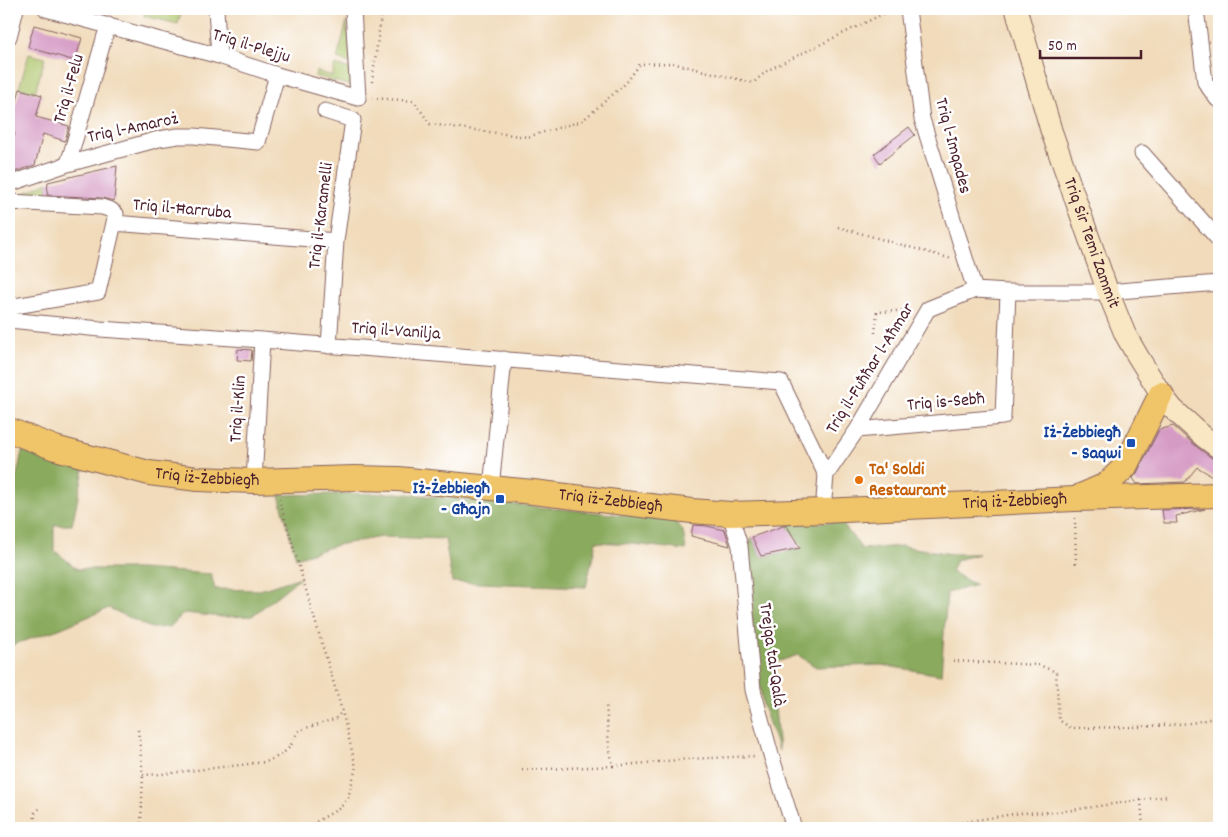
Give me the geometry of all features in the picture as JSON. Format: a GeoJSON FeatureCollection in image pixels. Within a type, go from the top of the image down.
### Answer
{"type":"FeatureCollection","features":[{"type":"Feature","properties":{"kind":"main road","name":"Triq Sir Temi Zammit"},"geometry":{"type":"LineString","coordinates":[[1016,9],[1051,130],[1114,291],[1140,334],[1169,389],[1191,416],[1219,440]]}},
{"type":"Feature","properties":{"kind":"main road","name":"Triq Sir Temi Zammit"},"geometry":{"type":"LineString","coordinates":[[1024,9],[1076,178],[1114,291],[1125,334],[1161,394],[1188,424],[1219,448]]}},
{"type":"Feature","properties":{"kind":"main road"},"geometry":{"type":"LineString","coordinates":[[1142,498],[1132,493],[1125,484],[1125,467],[1161,394]]}},
{"type":"Feature","properties":{"kind":"main road","name":"Triq iż-Żebbiegħ"},"geometry":{"type":"LineString","coordinates":[[9,430],[55,448],[149,474],[198,479],[264,481],[354,478],[398,479],[730,514],[1075,499],[1219,495]]}},
{"type":"Feature","properties":{"kind":"main road"},"geometry":{"type":"LineString","coordinates":[[1075,499],[1106,485],[1125,467]]}},
{"type":"Feature","properties":{"kind":"street"},"geometry":{"type":"LineString","coordinates":[[9,36],[16,9]]}},
{"type":"Feature","properties":{"kind":"street","name":"Triq il-Plejju"},"geometry":{"type":"LineString","coordinates":[[46,9],[219,56],[358,98]]}},
{"type":"Feature","properties":{"kind":"street"},"geometry":{"type":"LineString","coordinates":[[216,9],[219,56]]}},
{"type":"Feature","properties":{"kind":"street"},"geometry":{"type":"LineString","coordinates":[[353,9],[358,98]]}},
{"type":"Feature","properties":{"kind":"street","name":"Triq l-Imqades"},"geometry":{"type":"LineString","coordinates":[[908,9],[922,119],[975,290]]}},
{"type":"Feature","properties":{"kind":"street"},"geometry":{"type":"LineString","coordinates":[[1196,9],[1205,82],[1217,99],[1219,98]]}},
{"type":"Feature","properties":{"kind":"street","name":"Triq il-Felu"},"geometry":{"type":"LineString","coordinates":[[68,164],[108,25]]}},
{"type":"Feature","properties":{"kind":"street","name":"Triq l-Amaroż"},"geometry":{"type":"LineString","coordinates":[[9,184],[68,164],[150,141],[178,136],[258,142],[277,75]]}},
{"type":"Feature","properties":{"kind":"street","name":"Triq il-Karamelli"},"geometry":{"type":"LineString","coordinates":[[325,111],[353,120],[336,241],[329,346]]}},
{"type":"Feature","properties":{"kind":"street"},"geometry":{"type":"LineString","coordinates":[[1142,152],[1219,240]]}},
{"type":"Feature","properties":{"kind":"street","name":"Triq il-Ħarruba"},"geometry":{"type":"LineString","coordinates":[[9,202],[102,207],[116,214],[114,223],[336,241]]}},
{"type":"Feature","properties":{"kind":"street"},"geometry":{"type":"LineString","coordinates":[[9,307],[98,292],[114,223]]}},
{"type":"Feature","properties":{"kind":"street","name":"Triq il-Fuħħar l-Aħmar"},"geometry":{"type":"LineString","coordinates":[[826,475],[857,430],[928,309],[975,290],[1008,292],[1114,291],[1219,282]]}},
{"type":"Feature","properties":{"kind":"street","name":"Triq is-Sebħ"},"geometry":{"type":"LineString","coordinates":[[857,430],[1003,416],[1008,292]]}},
{"type":"Feature","properties":{"kind":"street","name":"Triq il-Vanilja"},"geometry":{"type":"LineString","coordinates":[[9,320],[100,329],[262,340],[781,382],[826,475]]}},
{"type":"Feature","properties":{"kind":"street","name":"Triq il-Klin"},"geometry":{"type":"LineString","coordinates":[[262,340],[264,481]]}},
{"type":"Feature","properties":{"kind":"street"},"geometry":{"type":"LineString","coordinates":[[491,488],[504,359]]}},
{"type":"Feature","properties":{"kind":"street"},"geometry":{"type":"LineString","coordinates":[[823,511],[826,475]]}},
{"type":"Feature","properties":{"kind":"street","name":"Trejqa tal-Qalà"},"geometry":{"type":"LineString","coordinates":[[730,514],[740,546],[753,690],[794,828]]}},
{"type":"Feature","properties":{"kind":"path"},"geometry":{"type":"LineString","coordinates":[[358,98],[372,84],[382,9]]}},
{"type":"Feature","properties":{"kind":"path"},"geometry":{"type":"LineString","coordinates":[[843,9],[887,12]]}},
{"type":"Feature","properties":{"kind":"path"},"geometry":{"type":"LineString","coordinates":[[358,98],[414,101],[430,124],[526,137],[582,122],[626,83],[640,64],[672,62],[753,83],[768,70],[887,12],[899,9]]}},
{"type":"Feature","properties":{"kind":"path"},"geometry":{"type":"LineString","coordinates":[[838,226],[966,263]]}},
{"type":"Feature","properties":{"kind":"path"},"geometry":{"type":"LineString","coordinates":[[874,333],[877,312],[928,309]]}},
{"type":"Feature","properties":{"kind":"path"},"geometry":{"type":"LineString","coordinates":[[264,481],[342,712],[356,767],[348,798],[340,808],[314,823],[310,828]]}},
{"type":"Feature","properties":{"kind":"path"},"geometry":{"type":"LineString","coordinates":[[1075,499],[1076,565]]}},
{"type":"Feature","properties":{"kind":"path"},"geometry":{"type":"LineString","coordinates":[[954,662],[1039,665],[1056,672],[1059,720],[1071,728],[1138,727],[1191,723],[1219,717]]}},
{"type":"Feature","properties":{"kind":"path"},"geometry":{"type":"LineString","coordinates":[[606,703],[609,746],[613,766]]}},
{"type":"Feature","properties":{"kind":"path"},"geometry":{"type":"LineString","coordinates":[[143,775],[266,762],[276,758],[288,749],[300,730],[337,718],[342,712]]}},
{"type":"Feature","properties":{"kind":"path"},"geometry":{"type":"LineString","coordinates":[[138,730],[143,775],[141,823]]}},
{"type":"Feature","properties":{"kind":"path"},"geometry":{"type":"LineString","coordinates":[[522,770],[771,755]]}},
{"type":"Feature","properties":{"kind":"path"},"geometry":{"type":"LineString","coordinates":[[917,828],[1020,813],[1058,812],[1168,796]]}},
{"type":"Feature","properties":{"kind":"path"},"geometry":{"type":"LineString","coordinates":[[1141,800],[1143,828]]}},
{"type":"Feature","properties":{"kind":"path"},"geometry":{"type":"LineString","coordinates":[[34,828],[35,812],[40,808]]}},
{"type":"Feature","properties":{"kind":"path"},"geometry":{"type":"LineString","coordinates":[[403,828],[409,824],[462,828]]}},
{"type":"Feature","properties":{"kind":"green space"},"geometry":{"type":"Polygon","coordinates":[[[146,9],[182,9],[178,24],[144,16],[146,9]]]}},
{"type":"Feature","properties":{"kind":"green space"},"geometry":{"type":"Polygon","coordinates":[[[347,21],[351,63],[337,59],[347,21]]]}},
{"type":"Feature","properties":{"kind":"green space"},"geometry":{"type":"Polygon","coordinates":[[[29,54],[45,58],[35,92],[19,88],[29,54]]]}},
{"type":"Feature","properties":{"kind":"green space"},"geometry":{"type":"Polygon","coordinates":[[[335,65],[351,69],[352,86],[315,76],[316,71],[332,76],[335,65]]]}},
{"type":"Feature","properties":{"kind":"green space"},"geometry":{"type":"Polygon","coordinates":[[[48,182],[47,197],[18,196],[48,182]]]}},
{"type":"Feature","properties":{"kind":"green space"},"geometry":{"type":"Polygon","coordinates":[[[22,451],[84,469],[72,525],[54,525],[54,550],[77,569],[141,569],[211,574],[215,589],[260,590],[301,577],[252,616],[223,617],[184,613],[170,627],[151,628],[109,608],[59,629],[9,646],[9,510],[22,451]]]}},
{"type":"Feature","properties":{"kind":"green space"},"geometry":{"type":"Polygon","coordinates":[[[397,493],[674,520],[683,531],[686,550],[596,542],[586,587],[452,582],[445,539],[381,537],[337,545],[296,558],[279,495],[397,493]]]}},
{"type":"Feature","properties":{"kind":"green space"},"geometry":{"type":"Polygon","coordinates":[[[841,522],[862,549],[902,546],[952,554],[979,554],[956,560],[951,572],[976,585],[947,593],[941,675],[881,665],[816,667],[798,655],[771,664],[779,751],[763,706],[756,665],[746,551],[752,537],[762,557],[803,548],[786,524],[841,522]]]}},
{"type":"Feature","properties":{"kind":"building"},"geometry":{"type":"Polygon","coordinates":[[[34,25],[82,38],[75,61],[28,47],[34,25]]]}},
{"type":"Feature","properties":{"kind":"building"},"geometry":{"type":"Polygon","coordinates":[[[20,89],[42,95],[36,117],[69,126],[65,141],[43,134],[35,165],[9,174],[9,158],[15,133],[9,131],[20,89]]]}},
{"type":"Feature","properties":{"kind":"building"},"geometry":{"type":"Polygon","coordinates":[[[909,127],[915,135],[880,163],[874,154],[909,127]]]}},
{"type":"Feature","properties":{"kind":"building"},"geometry":{"type":"Polygon","coordinates":[[[117,166],[114,201],[102,198],[47,195],[48,182],[117,166]]]}},
{"type":"Feature","properties":{"kind":"building"},"geometry":{"type":"Polygon","coordinates":[[[238,349],[252,350],[251,361],[237,360],[238,349]]]}},
{"type":"Feature","properties":{"kind":"building"},"geometry":{"type":"Polygon","coordinates":[[[1173,426],[1197,447],[1212,458],[1219,460],[1219,480],[1197,467],[1185,482],[1137,484],[1133,478],[1159,430],[1173,426]]]}},
{"type":"Feature","properties":{"kind":"building"},"geometry":{"type":"Polygon","coordinates":[[[1205,509],[1176,516],[1177,523],[1164,523],[1162,510],[1205,509]]]}},
{"type":"Feature","properties":{"kind":"building"},"geometry":{"type":"Polygon","coordinates":[[[693,525],[725,530],[730,546],[691,536],[693,525]]]}},
{"type":"Feature","properties":{"kind":"building"},"geometry":{"type":"Polygon","coordinates":[[[787,526],[800,548],[761,556],[752,537],[787,526]]]}},
{"type":"Feature","properties":{"kind":"place","name":"Iż-Żebbiegħ - Saqwi"},"geometry":{"type":"Point","coordinates":[1131,443]}},
{"type":"Feature","properties":{"kind":"place","name":"Ta' Soldi Restaurant"},"geometry":{"type":"Point","coordinates":[859,480]}},
{"type":"Feature","properties":{"kind":"place","name":"Iż-Żebbiegħ - Għajn"},"geometry":{"type":"Point","coordinates":[500,499]}}]}
